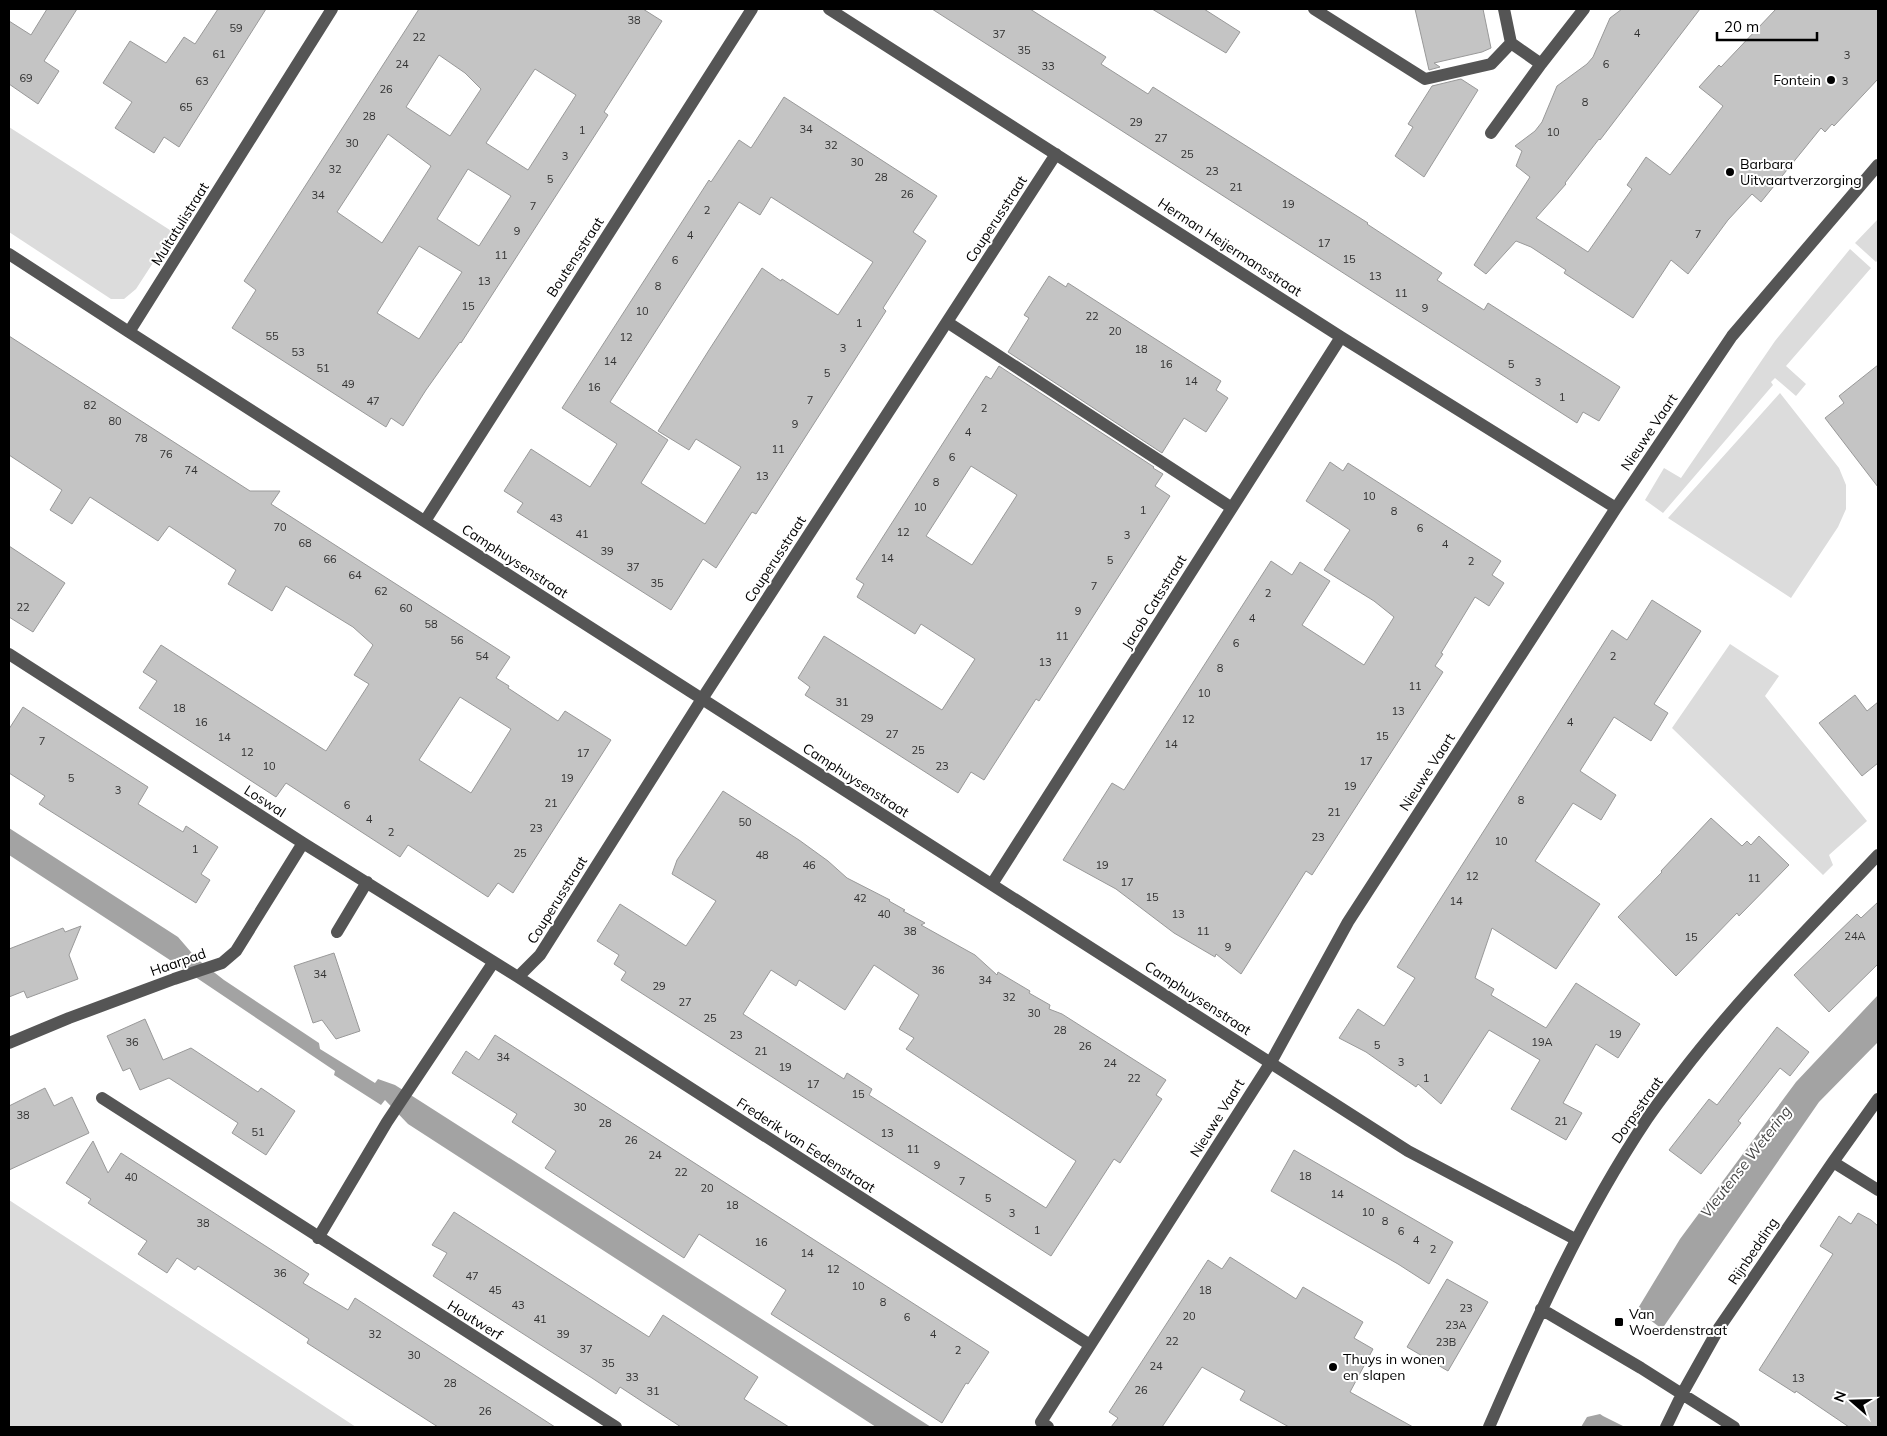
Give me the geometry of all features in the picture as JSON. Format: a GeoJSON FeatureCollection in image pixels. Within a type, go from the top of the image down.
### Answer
{"type":"FeatureCollection","features":[{"type":"Feature","properties":{"kind":"street","name":"Multatulistraat"},"geometry":{"type":"LineString","coordinates":[[129,332],[332,9]]}},
{"type":"Feature","properties":{"kind":"street","name":"Boutensstraat"},"geometry":{"type":"LineString","coordinates":[[425,521],[752,9]]}},
{"type":"Feature","properties":{"kind":"street","name":"Herman Heijermansstraat"},"geometry":{"type":"LineString","coordinates":[[829,9],[1341,336],[1616,508]]}},
{"type":"Feature","properties":{"kind":"street"},"geometry":{"type":"LineString","coordinates":[[1314,9],[1425,78],[1491,64],[1511,44]]}},
{"type":"Feature","properties":{"kind":"street"},"geometry":{"type":"LineString","coordinates":[[1504,9],[1511,44],[1541,64]]}},
{"type":"Feature","properties":{"kind":"street"},"geometry":{"type":"LineString","coordinates":[[1491,133],[1584,9]]}},
{"type":"Feature","properties":{"kind":"street","name":"Couperusstraat"},"geometry":{"type":"LineString","coordinates":[[518,977],[540,955],[702,699],[1056,154]]}},
{"type":"Feature","properties":{"kind":"street","name":"Nieuwe Vaart"},"geometry":{"type":"LineString","coordinates":[[1045,1425],[1090,1345],[1271,1062],[1348,922],[1616,508],[1732,336],[1878,165]]}},
{"type":"Feature","properties":{"kind":"street"},"geometry":{"type":"LineString","coordinates":[[9,254],[129,332]]}},
{"type":"Feature","properties":{"kind":"street"},"geometry":{"type":"LineString","coordinates":[[947,322],[1232,508]]}},
{"type":"Feature","properties":{"kind":"street","name":"Camphuysenstraat"},"geometry":{"type":"LineString","coordinates":[[129,332],[1408,1151],[1575,1239]]}},
{"type":"Feature","properties":{"kind":"street","name":"Jacob Catsstraat"},"geometry":{"type":"LineString","coordinates":[[992,884],[1341,336]]}},
{"type":"Feature","properties":{"kind":"street","name":"Loswal"},"geometry":{"type":"LineString","coordinates":[[9,654],[303,844],[367,882],[506,971]]}},
{"type":"Feature","properties":{"kind":"street","name":"Haarpad"},"geometry":{"type":"LineString","coordinates":[[9,1043],[174,978],[222,963],[236,951],[303,844]]}},
{"type":"Feature","properties":{"kind":"street","name":"Dorpsstraat"},"geometry":{"type":"LineString","coordinates":[[1489,1427],[1541,1309],[1575,1239],[1648,1117],[1704,1043],[1768,970],[1878,855]]}},
{"type":"Feature","properties":{"kind":"street"},"geometry":{"type":"LineString","coordinates":[[337,932],[367,882]]}},
{"type":"Feature","properties":{"kind":"street"},"geometry":{"type":"LineString","coordinates":[[318,1238],[387,1122],[493,963]]}},
{"type":"Feature","properties":{"kind":"street","name":"Frederik van Eedenstraat"},"geometry":{"type":"LineString","coordinates":[[506,971],[1090,1345]]}},
{"type":"Feature","properties":{"kind":"street","name":"Houtwerf"},"geometry":{"type":"LineString","coordinates":[[102,1098],[616,1427]]}},
{"type":"Feature","properties":{"kind":"street","name":"Rijnbedding"},"geometry":{"type":"LineString","coordinates":[[1666,1427],[1719,1328],[1832,1162],[1878,1099]]}},
{"type":"Feature","properties":{"kind":"street"},"geometry":{"type":"LineString","coordinates":[[1832,1162],[1878,1190]]}},
{"type":"Feature","properties":{"kind":"street"},"geometry":{"type":"LineString","coordinates":[[1541,1309],[1734,1427]]}},
{"type":"Feature","properties":{"kind":"shaded area"},"geometry":{"type":"Polygon","coordinates":[[[9,127],[173,232],[136,289],[124,299],[111,299],[9,232],[9,127]]]}},
{"type":"Feature","properties":{"kind":"shaded area"},"geometry":{"type":"Polygon","coordinates":[[[1878,219],[1878,260],[1876,262],[1855,243],[1878,219]]]}},
{"type":"Feature","properties":{"kind":"shaded area"},"geometry":{"type":"Polygon","coordinates":[[[1850,249],[1871,268],[1786,366],[1806,384],[1796,396],[1775,378],[1771,382],[1773,385],[1663,513],[1645,500],[1664,468],[1681,478],[1775,341],[1850,249]]]}},
{"type":"Feature","properties":{"kind":"shaded area"},"geometry":{"type":"Polygon","coordinates":[[[1780,393],[1839,468],[1846,485],[1846,509],[1838,527],[1791,598],[1668,518],[1780,393]]]}},
{"type":"Feature","properties":{"kind":"shaded area"},"geometry":{"type":"Polygon","coordinates":[[[1730,644],[1779,676],[1765,696],[1867,821],[1829,855],[1833,865],[1823,875],[1672,728],[1730,644]]]}},
{"type":"Feature","properties":{"kind":"shaded area"},"geometry":{"type":"Polygon","coordinates":[[[9,1200],[356,1427],[9,1427],[9,1200]]]}},
{"type":"Feature","properties":{"kind":"water"},"geometry":{"type":"Polygon","coordinates":[[[9,828],[178,937],[197,959],[224,980],[319,1043],[320,1049],[375,1083],[378,1079],[395,1085],[931,1427],[876,1427],[408,1124],[385,1100],[381,1105],[334,1075],[335,1071],[9,855],[9,828]]]}},
{"type":"Feature","properties":{"kind":"water","name":"Vleutense Wetering"},"geometry":{"type":"Polygon","coordinates":[[[1878,995],[1878,1042],[1819,1102],[1662,1329],[1637,1310],[1680,1239],[1796,1082],[1878,995]]]}},
{"type":"Feature","properties":{"kind":"water"},"geometry":{"type":"Polygon","coordinates":[[[1600,1414],[1625,1427],[1581,1427],[1587,1417],[1600,1414]]]}},
{"type":"Feature","properties":{"kind":"building"},"geometry":{"type":"Polygon","coordinates":[[[47,9],[77,9],[44,61],[59,71],[38,104],[9,84],[9,21],[31,35],[47,9]]]}},
{"type":"Feature","properties":{"kind":"building"},"geometry":{"type":"Polygon","coordinates":[[[218,9],[266,9],[179,147],[164,137],[154,153],[115,128],[132,102],[103,83],[130,41],[166,63],[184,37],[195,44],[218,9]]]}},
{"type":"Feature","properties":{"kind":"building"},"geometry":{"type":"Polygon","coordinates":[[[419,9],[643,9],[662,21],[604,112],[608,115],[461,343],[426,390],[403,426],[391,418],[386,427],[232,328],[256,290],[244,281],[419,9]],[[439,55],[406,107],[450,136],[481,89],[465,73],[439,55]],[[535,69],[486,143],[528,170],[576,95],[535,69]],[[388,134],[337,212],[382,243],[431,166],[388,134]],[[468,169],[437,219],[479,246],[511,196],[468,169]],[[419,246],[377,313],[419,339],[462,272],[419,246]]]}},
{"type":"Feature","properties":{"kind":"building"},"geometry":{"type":"Polygon","coordinates":[[[932,9],[1030,9],[1106,57],[1101,64],[1148,94],[1153,87],[1368,223],[1442,273],[1437,280],[1484,310],[1488,303],[1620,387],[1599,421],[1583,412],[1577,423],[932,9]]]}},
{"type":"Feature","properties":{"kind":"building"},"geometry":{"type":"Polygon","coordinates":[[[1152,9],[1204,9],[1240,32],[1226,53],[1152,9]]]}},
{"type":"Feature","properties":{"kind":"building"},"geometry":{"type":"Polygon","coordinates":[[[1415,9],[1483,9],[1491,48],[1482,52],[1434,63],[1440,67],[1429,70],[1415,9]]]}},
{"type":"Feature","properties":{"kind":"building"},"geometry":{"type":"Polygon","coordinates":[[[1622,9],[1700,9],[1566,184],[1536,218],[1588,252],[1632,189],[1627,185],[1646,157],[1670,175],[1723,106],[1699,87],[1719,65],[1721,67],[1776,9],[1878,9],[1878,79],[1834,126],[1832,124],[1825,132],[1821,128],[1761,202],[1752,194],[1728,220],[1688,274],[1671,260],[1633,318],[1564,273],[1566,270],[1531,247],[1516,241],[1486,274],[1474,265],[1530,177],[1516,166],[1522,151],[1515,146],[1535,131],[1542,122],[1557,86],[1587,64],[1593,57],[1610,18],[1622,9]]]}},
{"type":"Feature","properties":{"kind":"building"},"geometry":{"type":"Polygon","coordinates":[[[1461,79],[1478,90],[1424,177],[1395,156],[1413,127],[1408,124],[1432,86],[1461,79]]]}},
{"type":"Feature","properties":{"kind":"building"},"geometry":{"type":"Polygon","coordinates":[[[784,97],[937,196],[913,232],[926,241],[883,308],[886,311],[756,514],[752,512],[716,568],[703,559],[671,610],[517,512],[523,503],[504,491],[531,449],[590,487],[617,444],[562,408],[709,180],[711,182],[739,140],[751,148],[784,97]],[[771,197],[760,215],[739,202],[610,402],[668,440],[641,483],[705,524],[741,467],[696,439],[689,450],[658,431],[709,350],[762,268],[838,315],[873,262],[771,197]]]}},
{"type":"Feature","properties":{"kind":"building"},"geometry":{"type":"Polygon","coordinates":[[[1049,276],[1066,287],[1068,283],[1221,381],[1216,390],[1228,398],[1206,432],[1184,418],[1162,453],[1008,352],[1029,318],[1024,315],[1049,276]]]}},
{"type":"Feature","properties":{"kind":"building"},"geometry":{"type":"Polygon","coordinates":[[[9,336],[250,491],[280,491],[271,504],[510,657],[496,678],[509,686],[508,688],[558,721],[565,711],[611,740],[513,893],[498,883],[488,897],[408,845],[400,857],[286,783],[276,797],[139,708],[157,681],[143,672],[161,645],[326,751],[369,684],[354,675],[373,645],[353,627],[286,586],[272,611],[228,584],[236,570],[169,526],[158,541],[90,497],[72,524],[50,510],[62,490],[9,455],[9,336]],[[460,697],[419,760],[471,793],[511,729],[460,697]]]}},
{"type":"Feature","properties":{"kind":"building"},"geometry":{"type":"Polygon","coordinates":[[[1878,365],[1878,487],[1825,418],[1844,403],[1839,396],[1878,365]]]}},
{"type":"Feature","properties":{"kind":"building"},"geometry":{"type":"Polygon","coordinates":[[[999,366],[1154,467],[1163,474],[1155,486],[1170,496],[1039,701],[1036,699],[984,780],[971,772],[958,793],[805,695],[810,687],[798,678],[824,636],[942,710],[975,659],[921,624],[915,634],[857,597],[864,584],[856,579],[986,376],[991,379],[999,366]],[[971,466],[926,536],[972,565],[1017,495],[971,466]]]}},
{"type":"Feature","properties":{"kind":"building"},"geometry":{"type":"Polygon","coordinates":[[[1330,462],[1343,471],[1348,463],[1501,561],[1492,575],[1504,583],[1489,606],[1475,597],[1435,666],[1443,672],[1312,875],[1306,871],[1241,974],[1216,954],[1215,957],[1174,933],[1116,889],[1063,860],[1112,783],[1124,790],[1271,561],[1292,575],[1300,562],[1330,581],[1302,625],[1364,665],[1394,617],[1374,601],[1324,570],[1350,530],[1306,501],[1330,462]]]}},
{"type":"Feature","properties":{"kind":"building"},"geometry":{"type":"Polygon","coordinates":[[[9,546],[65,583],[33,632],[9,617],[9,546]]]}},
{"type":"Feature","properties":{"kind":"building"},"geometry":{"type":"Polygon","coordinates":[[[1652,600],[1701,631],[1654,704],[1668,713],[1651,741],[1614,717],[1580,771],[1616,795],[1601,820],[1573,803],[1535,861],[1600,904],[1556,969],[1492,928],[1475,978],[1494,989],[1491,995],[1546,1028],[1576,983],[1640,1024],[1618,1058],[1596,1044],[1563,1103],[1582,1113],[1566,1140],[1511,1109],[1540,1060],[1489,1030],[1441,1104],[1418,1084],[1416,1087],[1366,1052],[1339,1038],[1358,1009],[1384,1026],[1415,978],[1397,967],[1612,630],[1627,640],[1652,600]]]}},
{"type":"Feature","properties":{"kind":"building"},"geometry":{"type":"Polygon","coordinates":[[[1855,695],[1867,711],[1878,702],[1878,763],[1862,776],[1819,723],[1855,695]]]}},
{"type":"Feature","properties":{"kind":"building"},"geometry":{"type":"Polygon","coordinates":[[[23,707],[148,787],[138,804],[183,832],[186,826],[218,847],[201,874],[210,880],[196,903],[39,804],[45,796],[9,773],[9,729],[23,707]]]}},
{"type":"Feature","properties":{"kind":"building"},"geometry":{"type":"Polygon","coordinates":[[[723,791],[799,840],[828,861],[847,878],[890,900],[905,910],[903,911],[925,923],[921,925],[975,955],[997,975],[998,972],[1030,991],[1029,993],[1050,1005],[1049,1009],[1062,1014],[1166,1080],[1156,1095],[1162,1099],[1120,1163],[1114,1159],[1051,1256],[621,980],[626,972],[614,964],[619,955],[597,941],[620,904],[686,946],[716,901],[672,874],[677,860],[723,791]],[[874,965],[845,1010],[799,980],[796,986],[771,970],[743,1014],[844,1079],[847,1073],[872,1089],[869,1095],[1046,1208],[1076,1161],[906,1049],[914,1038],[899,1029],[919,995],[874,965]]]}},
{"type":"Feature","properties":{"kind":"building"},"geometry":{"type":"Polygon","coordinates":[[[1711,818],[1742,846],[1747,841],[1751,845],[1759,836],[1789,865],[1739,916],[1737,913],[1676,976],[1618,917],[1711,818]]]}},
{"type":"Feature","properties":{"kind":"building"},"geometry":{"type":"Polygon","coordinates":[[[1878,902],[1878,964],[1829,1012],[1794,975],[1857,914],[1861,918],[1878,902]]]}},
{"type":"Feature","properties":{"kind":"building"},"geometry":{"type":"Polygon","coordinates":[[[81,926],[69,955],[78,979],[27,998],[24,991],[9,997],[9,949],[63,928],[65,932],[81,926]]]}},
{"type":"Feature","properties":{"kind":"building"},"geometry":{"type":"Polygon","coordinates":[[[334,953],[360,1031],[336,1039],[322,1020],[313,1023],[294,966],[334,953]]]}},
{"type":"Feature","properties":{"kind":"building"},"geometry":{"type":"Polygon","coordinates":[[[145,1019],[163,1060],[191,1048],[258,1092],[261,1088],[295,1111],[266,1155],[232,1133],[238,1123],[169,1078],[140,1090],[130,1068],[123,1071],[107,1036],[145,1019]]]}},
{"type":"Feature","properties":{"kind":"building"},"geometry":{"type":"Polygon","coordinates":[[[1777,1027],[1809,1052],[1790,1076],[1780,1068],[1738,1121],[1741,1123],[1701,1174],[1669,1150],[1709,1099],[1717,1105],[1777,1027]]]}},
{"type":"Feature","properties":{"kind":"building"},"geometry":{"type":"Polygon","coordinates":[[[495,1035],[989,1352],[968,1384],[966,1383],[942,1423],[771,1314],[786,1290],[699,1234],[684,1258],[545,1168],[556,1151],[512,1122],[517,1114],[452,1073],[466,1051],[479,1060],[495,1035]]]}},
{"type":"Feature","properties":{"kind":"building"},"geometry":{"type":"Polygon","coordinates":[[[45,1088],[54,1106],[72,1097],[89,1133],[9,1170],[9,1106],[45,1088]]]}},
{"type":"Feature","properties":{"kind":"building"},"geometry":{"type":"Polygon","coordinates":[[[93,1141],[108,1173],[121,1153],[309,1274],[303,1283],[348,1310],[355,1298],[555,1427],[438,1427],[307,1343],[309,1339],[198,1266],[195,1270],[177,1258],[167,1273],[138,1254],[147,1241],[88,1203],[91,1199],[66,1183],[93,1141]]]}},
{"type":"Feature","properties":{"kind":"building"},"geometry":{"type":"Polygon","coordinates":[[[1294,1150],[1453,1242],[1429,1284],[1398,1264],[1271,1191],[1294,1150]]]}},
{"type":"Feature","properties":{"kind":"building"},"geometry":{"type":"Polygon","coordinates":[[[454,1212],[649,1337],[663,1315],[758,1377],[744,1399],[789,1427],[681,1427],[620,1387],[616,1394],[433,1276],[447,1253],[432,1245],[454,1212]]]}},
{"type":"Feature","properties":{"kind":"building"},"geometry":{"type":"Polygon","coordinates":[[[1858,1213],[1878,1226],[1878,1427],[1849,1427],[1796,1391],[1795,1393],[1759,1370],[1833,1254],[1820,1246],[1839,1216],[1851,1224],[1858,1213]]]}},
{"type":"Feature","properties":{"kind":"building"},"geometry":{"type":"Polygon","coordinates":[[[1230,1257],[1296,1299],[1303,1287],[1363,1322],[1354,1338],[1373,1349],[1350,1392],[1413,1427],[1289,1427],[1240,1400],[1245,1391],[1202,1367],[1162,1427],[1111,1427],[1118,1418],[1109,1412],[1208,1260],[1222,1269],[1230,1257]]]}},
{"type":"Feature","properties":{"kind":"building"},"geometry":{"type":"Polygon","coordinates":[[[1447,1279],[1488,1302],[1448,1371],[1407,1347],[1447,1279]]]}},
{"type":"Feature","properties":{"kind":"place","name":"Fontein"},"geometry":{"type":"Point","coordinates":[1831,80]}},
{"type":"Feature","properties":{"kind":"place","name":"Barbara Uitvaartverzorging"},"geometry":{"type":"Point","coordinates":[1730,172]}},
{"type":"Feature","properties":{"kind":"place","name":"Van Woerdenstraat"},"geometry":{"type":"Point","coordinates":[1619,1322]}},
{"type":"Feature","properties":{"kind":"place","name":"Thuys in wonen en slapen"},"geometry":{"type":"Point","coordinates":[1333,1367]}}]}
